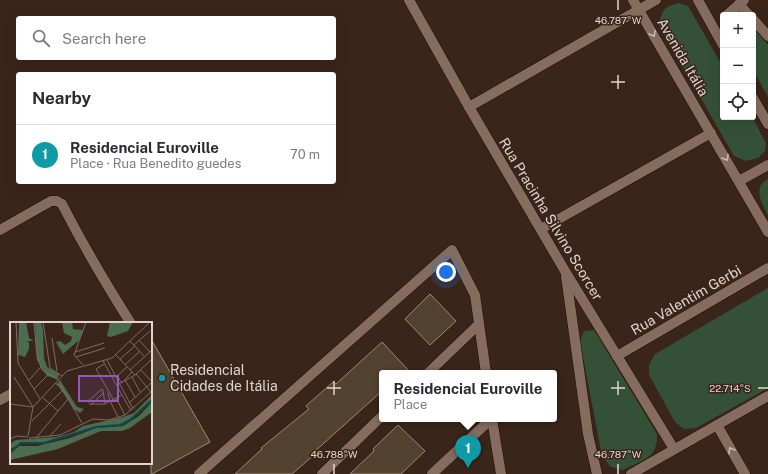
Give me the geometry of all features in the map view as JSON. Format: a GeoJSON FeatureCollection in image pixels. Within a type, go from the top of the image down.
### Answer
{"type":"FeatureCollection","features":[{"type":"Feature","properties":{"kind":"street","name":"Rua Pracinha Silvino Scorcer"},"geometry":{"type":"LineString","coordinates":[[409,0],[469,107],[565,271],[674,449]]}},
{"type":"Feature","properties":{"kind":"street","name":"Avenida Itália"},"geometry":{"type":"LineString","coordinates":[[633,0],[768,232]]}},
{"type":"Feature","properties":{"kind":"street"},"geometry":{"type":"LineString","coordinates":[[469,107],[656,0]]}},
{"type":"Feature","properties":{"kind":"street"},"geometry":{"type":"LineString","coordinates":[[698,0],[720,40]]}},
{"type":"Feature","properties":{"kind":"street"},"geometry":{"type":"LineString","coordinates":[[730,12],[742,2],[747,12]]}},
{"type":"Feature","properties":{"kind":"street"},"geometry":{"type":"LineString","coordinates":[[713,28],[720,22]]}},
{"type":"Feature","properties":{"kind":"street"},"geometry":{"type":"LineString","coordinates":[[756,22],[768,36]]}},
{"type":"Feature","properties":{"kind":"street"},"geometry":{"type":"LineString","coordinates":[[756,103],[768,124]]}},
{"type":"Feature","properties":{"kind":"street"},"geometry":{"type":"LineString","coordinates":[[541,230],[711,133]]}},
{"type":"Feature","properties":{"kind":"street"},"geometry":{"type":"LineString","coordinates":[[739,181],[768,166]]}},
{"type":"Feature","properties":{"kind":"street"},"geometry":{"type":"LineString","coordinates":[[0,230],[51,201],[57,201],[62,204],[97,270],[130,322]]}},
{"type":"Feature","properties":{"kind":"street"},"geometry":{"type":"LineString","coordinates":[[199,474],[452,250],[475,295],[486,370]]}},
{"type":"Feature","properties":{"kind":"street","name":"Rua Valentim Gerbi"},"geometry":{"type":"LineString","coordinates":[[617,356],[768,268]]}},
{"type":"Feature","properties":{"kind":"street"},"geometry":{"type":"LineString","coordinates":[[565,271],[588,434],[597,474]]}},
{"type":"Feature","properties":{"kind":"street"},"geometry":{"type":"LineString","coordinates":[[431,370],[479,324]]}},
{"type":"Feature","properties":{"kind":"street"},"geometry":{"type":"LineString","coordinates":[[0,400],[10,395]]}},
{"type":"Feature","properties":{"kind":"street"},"geometry":{"type":"LineString","coordinates":[[631,474],[768,396]]}},
{"type":"Feature","properties":{"kind":"street"},"geometry":{"type":"LineString","coordinates":[[322,474],[379,419]]}},
{"type":"Feature","properties":{"kind":"street"},"geometry":{"type":"LineString","coordinates":[[432,474],[489,422]]}},
{"type":"Feature","properties":{"kind":"street"},"geometry":{"type":"LineString","coordinates":[[492,422],[501,474]]}},
{"type":"Feature","properties":{"kind":"street"},"geometry":{"type":"LineString","coordinates":[[717,425],[745,474]]}},
{"type":"Feature","properties":{"kind":"green space"},"geometry":{"type":"Polygon","coordinates":[[[678,3],[688,6],[720,62],[720,120],[754,120],[766,143],[765,151],[758,158],[746,161],[734,156],[659,25],[664,10],[678,3]]]}},
{"type":"Feature","properties":{"kind":"green space"},"geometry":{"type":"Polygon","coordinates":[[[756,31],[768,45],[768,97],[756,75],[756,31]]]}},
{"type":"Feature","properties":{"kind":"green space"},"geometry":{"type":"Polygon","coordinates":[[[768,179],[768,215],[761,201],[759,191],[763,182],[768,179]]]}},
{"type":"Feature","properties":{"kind":"green space"},"geometry":{"type":"Polygon","coordinates":[[[768,288],[768,388],[696,428],[684,429],[675,422],[649,375],[649,365],[655,354],[768,288]]]}},
{"type":"Feature","properties":{"kind":"green space"},"geometry":{"type":"Polygon","coordinates":[[[594,330],[657,434],[657,442],[652,454],[648,458],[623,470],[611,467],[602,456],[580,341],[584,331],[594,330]]]}},
{"type":"Feature","properties":{"kind":"building"},"geometry":{"type":"Polygon","coordinates":[[[430,294],[456,321],[430,345],[405,319],[430,294]]]}},
{"type":"Feature","properties":{"kind":"building"},"geometry":{"type":"Polygon","coordinates":[[[152,341],[210,442],[151,474],[152,464],[152,341]]]}},
{"type":"Feature","properties":{"kind":"building"},"geometry":{"type":"Polygon","coordinates":[[[382,342],[408,370],[379,370],[379,394],[314,452],[315,454],[292,474],[235,474],[262,449],[261,448],[309,409],[306,406],[333,382],[336,384],[382,342]]]}},
{"type":"Feature","properties":{"kind":"building"},"geometry":{"type":"Polygon","coordinates":[[[398,425],[425,451],[401,474],[350,474],[374,451],[373,449],[398,425]]]}},
{"type":"Feature","properties":{"kind":"place","name":"Residencial Cidades de Itália"},"geometry":{"type":"Point","coordinates":[162,378]}},
{"type":"Feature","properties":{"kind":"place","name":"Residencial Euroville"},"geometry":{"type":"Point","coordinates":[468,468]}}]}
